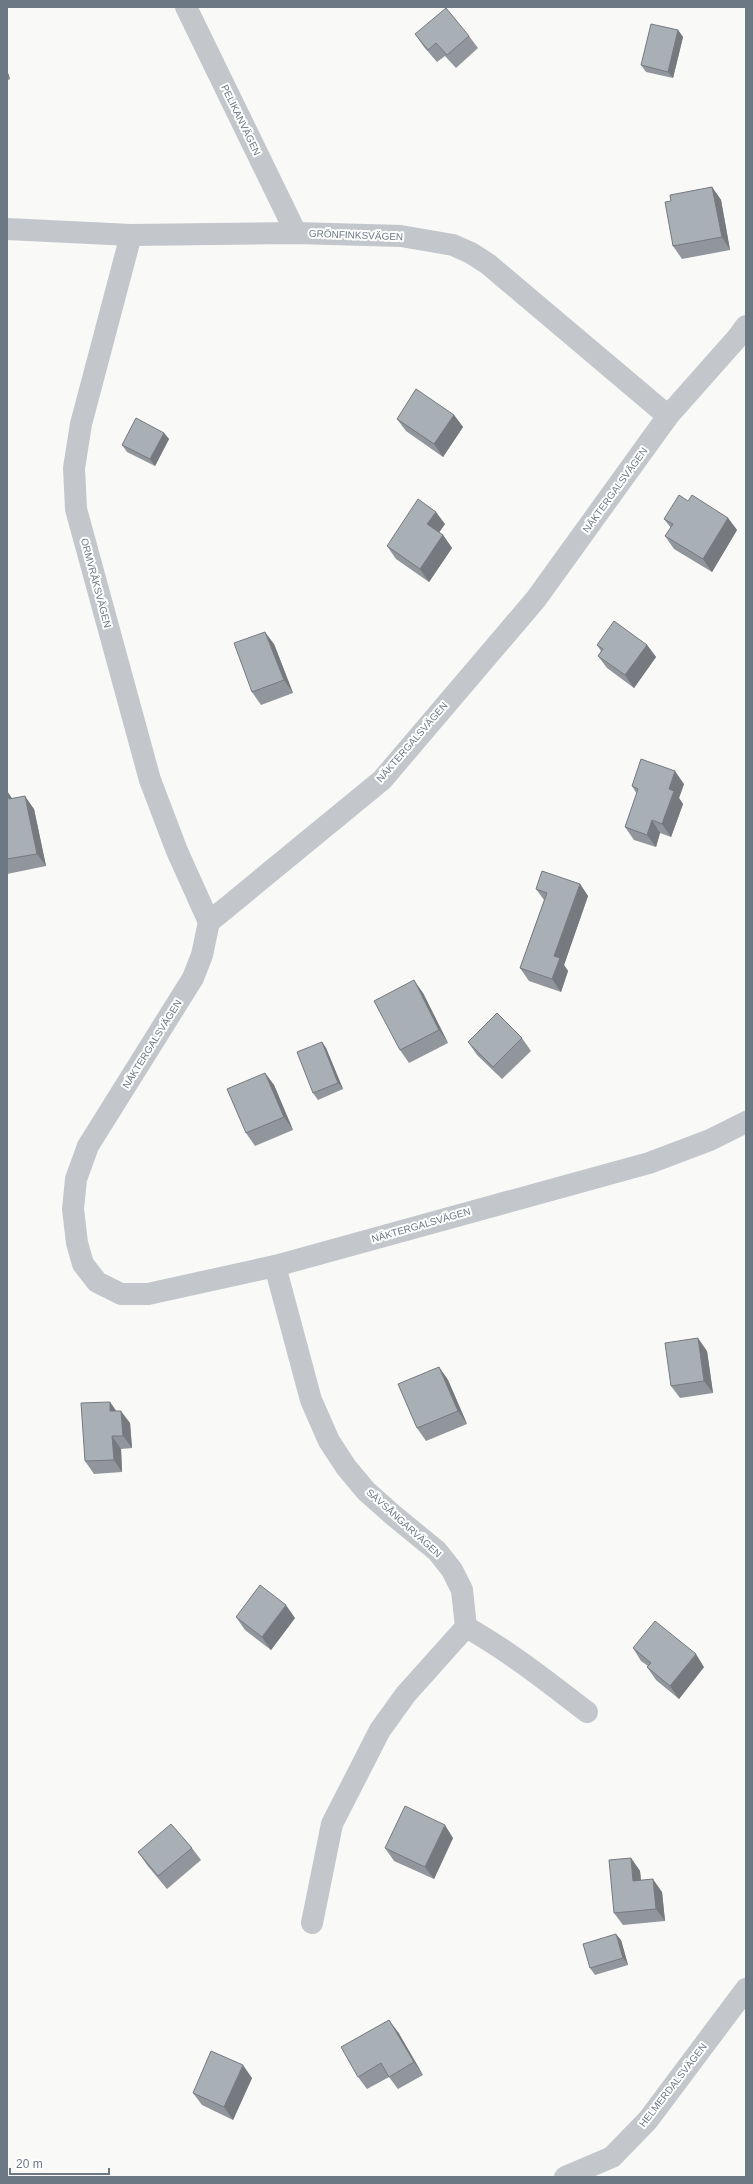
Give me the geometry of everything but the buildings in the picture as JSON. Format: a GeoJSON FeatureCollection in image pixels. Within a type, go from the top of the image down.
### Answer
{"type":"FeatureCollection","features":[{"type":"Feature","properties":{"kind":"street","name":"PELIKANVÄGEN"},"geometry":{"type":"LineString","coordinates":[[186,7],[296,233]]}},
{"type":"Feature","properties":{"kind":"street","name":"GRÖNFINKSVÄGEN"},"geometry":{"type":"LineString","coordinates":[[7,229],[131,235],[296,233],[401,236],[453,245],[471,253],[488,264],[668,416]]}},
{"type":"Feature","properties":{"kind":"street","name":"ORMVRÅKSVÄGEN"},"geometry":{"type":"LineString","coordinates":[[131,235],[81,424],[74,468],[76,509],[150,780],[177,851],[209,922]]}},
{"type":"Feature","properties":{"kind":"street","name":"NÄKTERGALSVÄGEN"},"geometry":{"type":"LineString","coordinates":[[746,326],[668,416],[536,599],[382,780],[209,922],[202,954],[193,978],[88,1146],[76,1179],[73,1209],[77,1243],[83,1264],[97,1282],[121,1294],[148,1294],[275,1266],[649,1163],[710,1140],[746,1122]]}},
{"type":"Feature","properties":{"kind":"street","name":"SÄVSÅNGARVÄGEN"},"geometry":{"type":"LineString","coordinates":[[275,1266],[311,1400],[329,1441],[346,1467],[366,1491],[437,1551],[452,1570],[462,1590],[466,1627]]}},
{"type":"Feature","properties":{"kind":"street"},"geometry":{"type":"LineString","coordinates":[[312,1923],[332,1824],[380,1730],[406,1694],[466,1627],[487,1639],[538,1674],[587,1712]]}},
{"type":"Feature","properties":{"kind":"street","name":"HELMERDALSVÄGEN"},"geometry":{"type":"LineString","coordinates":[[565,2177],[612,2157],[648,2120],[746,1989]]}},
{"type":"Feature","properties":{"kind":"street"},"geometry":{"type":"LineString","coordinates":[[598,2177],[612,2157]]}}]}
